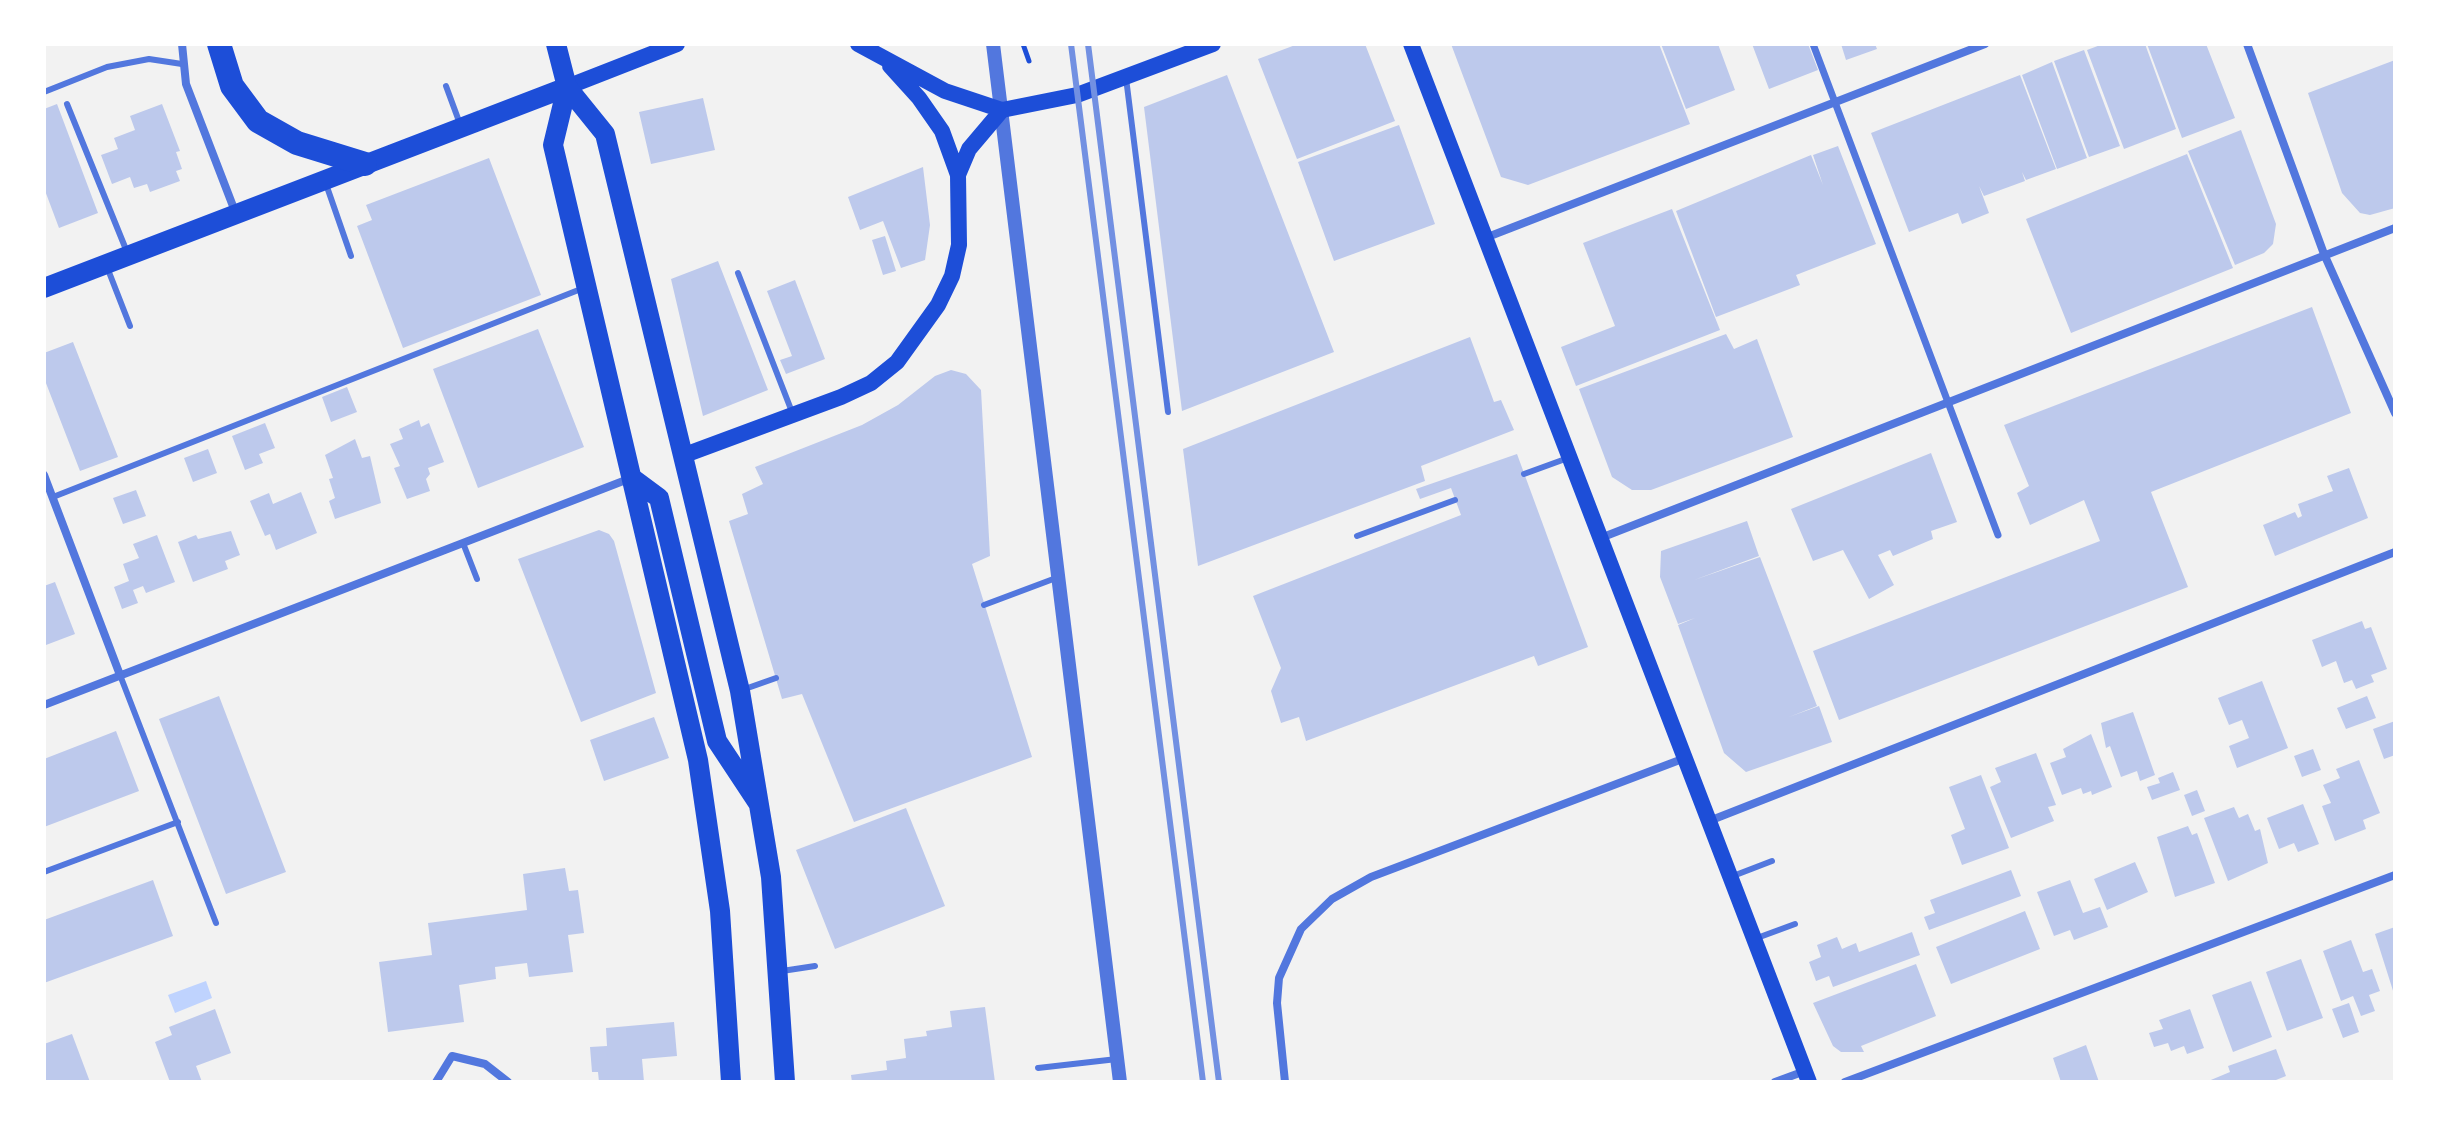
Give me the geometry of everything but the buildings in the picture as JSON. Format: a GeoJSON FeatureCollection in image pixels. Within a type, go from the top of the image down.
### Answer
{"type":"FeatureCollection","features":[{"type":"Feature","properties":{"kind":"highway"},"geometry":{"type":"LineString","coordinates":[[219,44],[232,86],[258,121],[297,143],[365,164]]}},
{"type":"Feature","properties":{"kind":"main road"},"geometry":{"type":"LineString","coordinates":[[556,44],[567,87],[605,134],[740,691],[762,810],[785,1082]]}},
{"type":"Feature","properties":{"kind":"main road"},"geometry":{"type":"LineString","coordinates":[[44,288],[677,44]]}},
{"type":"Feature","properties":{"kind":"main road"},"geometry":{"type":"LineString","coordinates":[[858,44],[945,91],[1002,110],[1077,95],[1213,44]]}},
{"type":"Feature","properties":{"kind":"main road"},"geometry":{"type":"LineString","coordinates":[[1411,44],[1598,539],[1807,1076]]}},
{"type":"Feature","properties":{"kind":"main road"},"geometry":{"type":"LineString","coordinates":[[682,456],[871,383],[897,362],[930,318],[952,276],[959,245],[958,175],[942,131],[919,98],[880,56]]}},
{"type":"Feature","properties":{"kind":"main road"},"geometry":{"type":"LineString","coordinates":[[567,87],[553,145],[678,665],[711,831],[731,1082]]}},
{"type":"Feature","properties":{"kind":"main road"},"geometry":{"type":"LineString","coordinates":[[958,175],[969,149],[1002,110]]}},
{"type":"Feature","properties":{"kind":"main road"},"geometry":{"type":"LineString","coordinates":[[632,478],[659,498],[717,741],[762,810]]}},
{"type":"Feature","properties":{"kind":"street"},"geometry":{"type":"LineString","coordinates":[[182,44],[186,84],[236,214]]}},
{"type":"Feature","properties":{"kind":"street"},"geometry":{"type":"LineString","coordinates":[[993,44],[1120,1082]]}},
{"type":"Feature","properties":{"kind":"street"},"geometry":{"type":"LineString","coordinates":[[1813,44],[1998,535]]}},
{"type":"Feature","properties":{"kind":"street"},"geometry":{"type":"LineString","coordinates":[[1485,238],[1985,44]]}},
{"type":"Feature","properties":{"kind":"street"},"geometry":{"type":"LineString","coordinates":[[2247,44],[2324,254],[2395,413]]}},
{"type":"Feature","properties":{"kind":"street"},"geometry":{"type":"LineString","coordinates":[[1598,539],[2395,228]]}},
{"type":"Feature","properties":{"kind":"street"},"geometry":{"type":"LineString","coordinates":[[44,475],[120,675]]}},
{"type":"Feature","properties":{"kind":"street"},"geometry":{"type":"LineString","coordinates":[[44,705],[632,478]]}},
{"type":"Feature","properties":{"kind":"street"},"geometry":{"type":"LineString","coordinates":[[1709,821],[2395,552]]}},
{"type":"Feature","properties":{"kind":"street"},"geometry":{"type":"LineString","coordinates":[[1285,1082],[1277,1003],[1279,978],[1291,945],[1314,914],[1362,882],[1685,758]]}},
{"type":"Feature","properties":{"kind":"street"},"geometry":{"type":"LineString","coordinates":[[1845,1082],[2395,875]]}},
{"type":"Feature","properties":{"kind":"street"},"geometry":{"type":"LineString","coordinates":[[436,1082],[452,1056],[485,1064],[508,1082]]}},
{"type":"Feature","properties":{"kind":"street"},"geometry":{"type":"LineString","coordinates":[[1775,1082],[1807,1076]]}},
{"type":"Feature","properties":{"kind":"lane"},"geometry":{"type":"LineString","coordinates":[[44,92],[107,67],[149,59],[182,64]]}},
{"type":"Feature","properties":{"kind":"lane"},"geometry":{"type":"LineString","coordinates":[[1126,77],[1168,412]]}},
{"type":"Feature","properties":{"kind":"lane"},"geometry":{"type":"LineString","coordinates":[[446,86],[461,128]]}},
{"type":"Feature","properties":{"kind":"lane"},"geometry":{"type":"LineString","coordinates":[[67,104],[128,255]]}},
{"type":"Feature","properties":{"kind":"lane"},"geometry":{"type":"LineString","coordinates":[[325,180],[351,256]]}},
{"type":"Feature","properties":{"kind":"lane"},"geometry":{"type":"LineString","coordinates":[[106,264],[130,326]]}},
{"type":"Feature","properties":{"kind":"lane"},"geometry":{"type":"LineString","coordinates":[[738,273],[793,415]]}},
{"type":"Feature","properties":{"kind":"lane"},"geometry":{"type":"LineString","coordinates":[[53,497],[586,287]]}},
{"type":"Feature","properties":{"kind":"lane"},"geometry":{"type":"LineString","coordinates":[[1524,474],[1568,458]]}},
{"type":"Feature","properties":{"kind":"lane"},"geometry":{"type":"LineString","coordinates":[[1357,536],[1455,500]]}},
{"type":"Feature","properties":{"kind":"lane"},"geometry":{"type":"LineString","coordinates":[[463,543],[477,579]]}},
{"type":"Feature","properties":{"kind":"lane"},"geometry":{"type":"LineString","coordinates":[[984,605],[1056,578]]}},
{"type":"Feature","properties":{"kind":"lane"},"geometry":{"type":"LineString","coordinates":[[120,675],[216,923]]}},
{"type":"Feature","properties":{"kind":"lane"},"geometry":{"type":"LineString","coordinates":[[740,691],[776,678]]}},
{"type":"Feature","properties":{"kind":"lane"},"geometry":{"type":"LineString","coordinates":[[44,872],[178,822]]}},
{"type":"Feature","properties":{"kind":"lane"},"geometry":{"type":"LineString","coordinates":[[1730,877],[1772,861]]}},
{"type":"Feature","properties":{"kind":"lane"},"geometry":{"type":"LineString","coordinates":[[1754,939],[1795,924]]}},
{"type":"Feature","properties":{"kind":"lane"},"geometry":{"type":"LineString","coordinates":[[778,972],[815,966]]}},
{"type":"Feature","properties":{"kind":"lane"},"geometry":{"type":"LineString","coordinates":[[1038,1068],[1117,1059]]}},
{"type":"Feature","properties":{"kind":"path"},"geometry":{"type":"LineString","coordinates":[[1023,44],[1029,61]]}},
{"type":"Feature","properties":{"kind":"water"},"geometry":{"type":"Polygon","coordinates":[[[206,981],[212,998],[175,1013],[168,995],[206,981]]]}},
{"type":"Feature","properties":{"kind":"railway"},"geometry":{"type":"LineString","coordinates":[[1071,44],[1203,1082]]}},
{"type":"Feature","properties":{"kind":"railway"},"geometry":{"type":"LineString","coordinates":[[1088,44],[1219,1082]]}}]}
